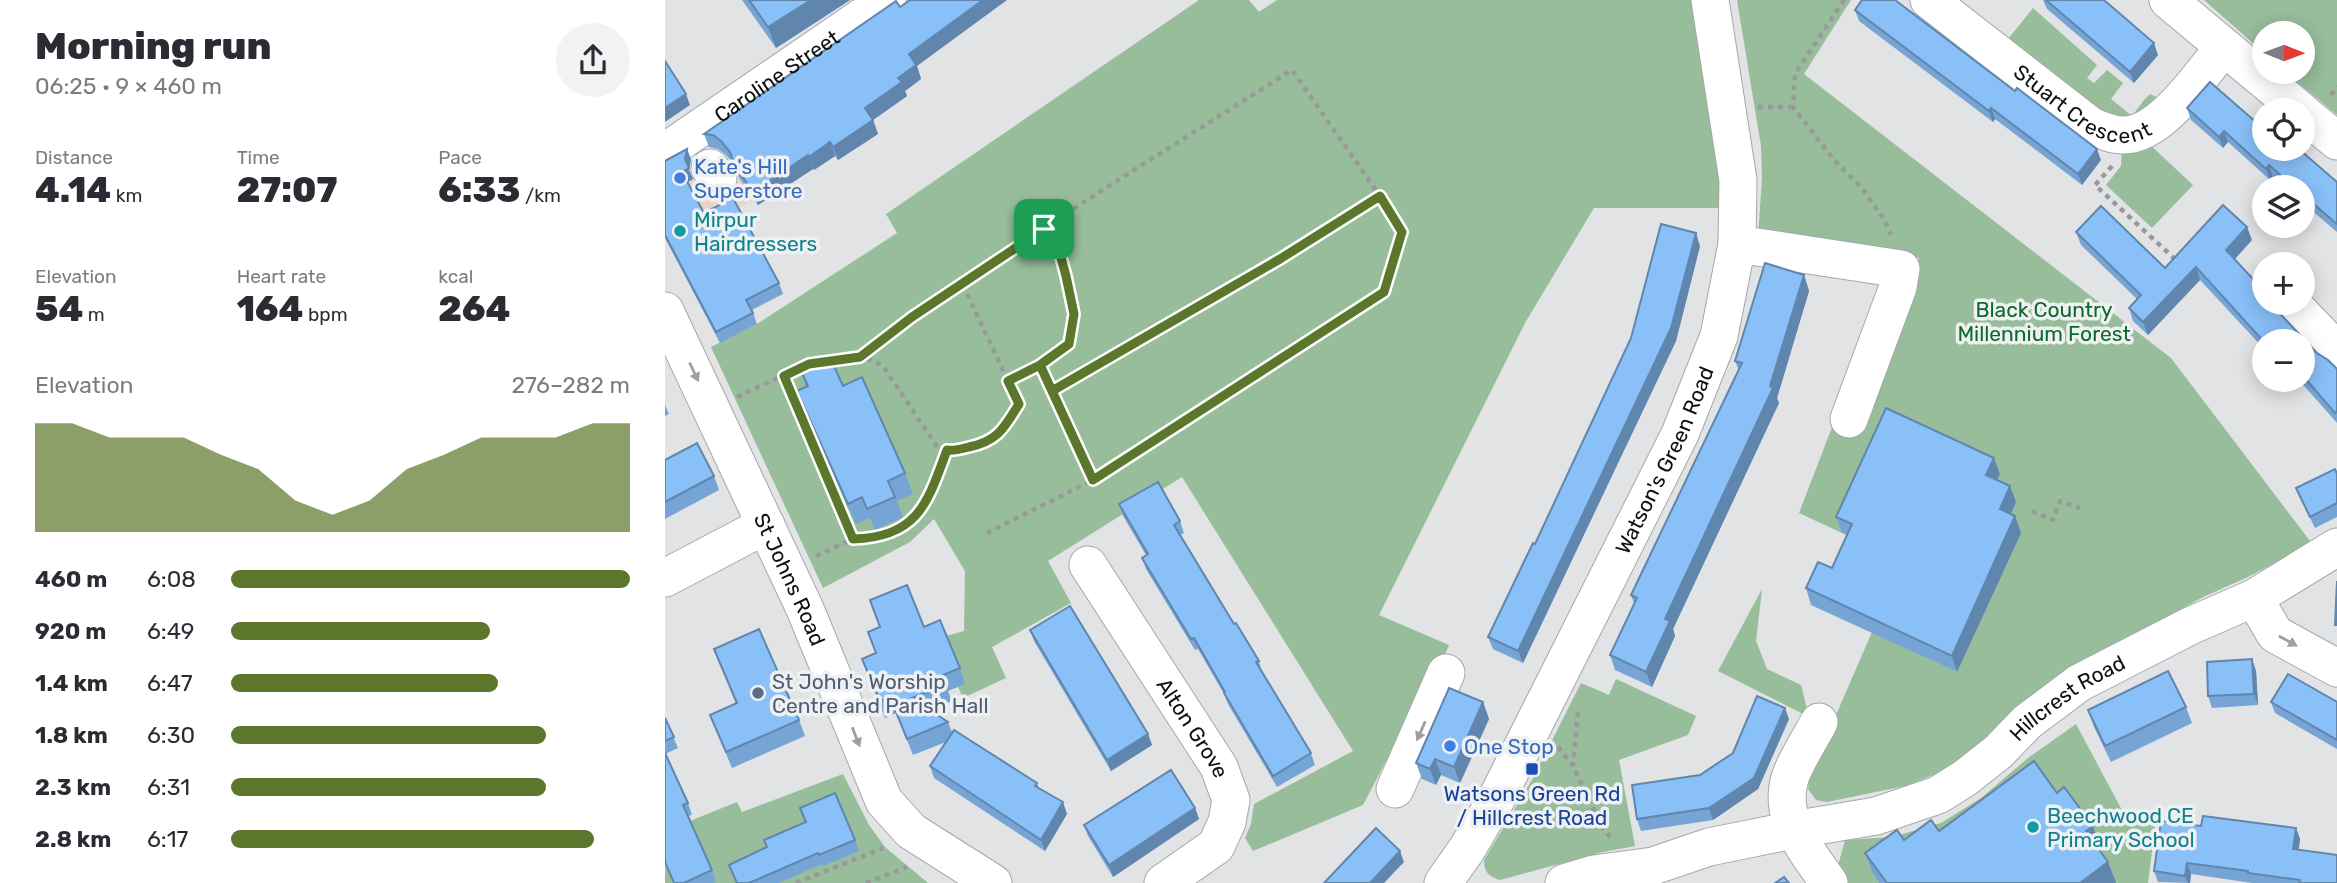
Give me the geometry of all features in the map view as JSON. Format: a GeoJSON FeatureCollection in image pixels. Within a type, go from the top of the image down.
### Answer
{"type":"FeatureCollection","features":[{"type":"Feature","properties":{"kind":"street","name":"Caroline Street"},"geometry":{"type":"LineString","coordinates":[[696,157],[887,0]]}},
{"type":"Feature","properties":{"kind":"street","name":"Watson's Green Road"},"geometry":{"type":"LineString","coordinates":[[1443,883],[1467,849],[1498,796],[1680,434],[1719,337],[1737,244],[1738,180],[1710,0]]}},
{"type":"Feature","properties":{"kind":"street","name":"Stuart Crescent"},"geometry":{"type":"LineString","coordinates":[[1930,0],[2091,126],[2117,135],[2125,136],[2149,128],[2163,118],[2224,47]]}},
{"type":"Feature","properties":{"kind":"street"},"geometry":{"type":"LineString","coordinates":[[2168,0],[2286,98]]}},
{"type":"Feature","properties":{"kind":"street"},"geometry":{"type":"LineString","coordinates":[[2315,122],[2337,141]]}},
{"type":"Feature","properties":{"kind":"street"},"geometry":{"type":"LineString","coordinates":[[1737,244],[1901,269],[1898,287],[1849,419]]}},
{"type":"Feature","properties":{"kind":"street","name":"St Johns Road"},"geometry":{"type":"LineString","coordinates":[[665,311],[814,630],[884,801],[911,831],[993,883]]}},
{"type":"Feature","properties":{"kind":"street"},"geometry":{"type":"LineString","coordinates":[[2302,315],[2337,351]]}},
{"type":"Feature","properties":{"kind":"street"},"geometry":{"type":"LineString","coordinates":[[665,578],[766,525]]}},
{"type":"Feature","properties":{"kind":"street","name":"Hillcrest Road"},"geometry":{"type":"LineString","coordinates":[[1564,883],[1594,874],[1653,866],[1709,847],[1877,816],[1938,795],[1998,752],[2027,722],[2079,683],[2189,626],[2255,598],[2337,547]]}},
{"type":"Feature","properties":{"kind":"street","name":"Alton Grove"},"geometry":{"type":"LineString","coordinates":[[1088,565],[1219,767],[1231,800],[1227,822],[1216,846],[1163,883]]}},
{"type":"Feature","properties":{"kind":"street"},"geometry":{"type":"LineString","coordinates":[[2255,598],[2275,634],[2337,668]]}},
{"type":"Feature","properties":{"kind":"street"},"geometry":{"type":"LineString","coordinates":[[1395,789],[1446,673]]}},
{"type":"Feature","properties":{"kind":"street"},"geometry":{"type":"LineString","coordinates":[[1819,722],[1791,776],[1788,807],[1793,830],[1829,883]]}},
{"type":"Feature","properties":{"kind":"path"},"geometry":{"type":"LineString","coordinates":[[1844,0],[1795,74],[1793,107],[1834,160],[1862,188],[1883,218],[1897,246],[1901,269]]}},
{"type":"Feature","properties":{"kind":"path"},"geometry":{"type":"LineString","coordinates":[[860,357],[912,317],[1044,229],[1292,70],[1402,232],[1384,292],[1093,480],[987,533]]}},
{"type":"Feature","properties":{"kind":"path"},"geometry":{"type":"LineString","coordinates":[[1756,107],[1793,107]]}},
{"type":"Feature","properties":{"kind":"path"},"geometry":{"type":"LineString","coordinates":[[2113,153],[2113,166],[2095,185],[2178,263]]}},
{"type":"Feature","properties":{"kind":"path"},"geometry":{"type":"LineString","coordinates":[[1052,391],[1280,259],[1380,196]]}},
{"type":"Feature","properties":{"kind":"path"},"geometry":{"type":"LineString","coordinates":[[1008,381],[1040,365],[1069,344],[1074,314],[1060,254],[1044,229]]}},
{"type":"Feature","properties":{"kind":"path"},"geometry":{"type":"LineString","coordinates":[[819,363],[860,357],[873,360],[883,366],[938,448],[953,451],[985,444],[1002,432],[1019,404],[963,285]]}},
{"type":"Feature","properties":{"kind":"path"},"geometry":{"type":"LineString","coordinates":[[735,398],[809,364]]}},
{"type":"Feature","properties":{"kind":"path"},"geometry":{"type":"LineString","coordinates":[[1040,365],[1093,480]]}},
{"type":"Feature","properties":{"kind":"path"},"geometry":{"type":"LineString","coordinates":[[784,376],[853,539]]}},
{"type":"Feature","properties":{"kind":"path"},"geometry":{"type":"LineString","coordinates":[[810,558],[853,539],[889,535],[905,526],[930,497],[947,450]]}},
{"type":"Feature","properties":{"kind":"path"},"geometry":{"type":"LineString","coordinates":[[2032,511],[2053,520],[2060,501],[2080,508]]}},
{"type":"Feature","properties":{"kind":"path"},"geometry":{"type":"LineString","coordinates":[[1573,766],[1578,710]]}},
{"type":"Feature","properties":{"kind":"path"},"geometry":{"type":"LineString","coordinates":[[1553,741],[1573,766],[1601,826],[1613,841]]}},
{"type":"Feature","properties":{"kind":"path"},"geometry":{"type":"LineString","coordinates":[[792,881],[887,846]]}},
{"type":"Feature","properties":{"kind":"shaded area"},"geometry":{"type":"Polygon","coordinates":[[[725,158],[753,200],[668,245],[665,238],[686,183],[725,158]]]}},
{"type":"Feature","properties":{"kind":"green space"},"geometry":{"type":"Polygon","coordinates":[[[1199,0],[1249,0],[1259,12],[1277,0],[1692,0],[1717,146],[1722,208],[1594,208],[1525,323],[1379,615],[1449,645],[1429,692],[1385,763],[1363,805],[1253,851],[1245,838],[1251,824],[1254,804],[1353,751],[1182,477],[1048,561],[1071,603],[992,647],[1006,678],[963,698],[946,636],[964,631],[965,571],[934,519],[910,542],[823,588],[711,347],[757,324],[897,233],[886,214],[1199,0]]]}},
{"type":"Feature","properties":{"kind":"green space","name":"Black Country Millennium Forest"},"geometry":{"type":"Polygon","coordinates":[[[1737,0],[1851,0],[1804,74],[2171,358],[2310,541],[2288,556],[2203,597],[2153,625],[1987,745],[1936,774],[1905,786],[1827,802],[1816,800],[1808,789],[1810,775],[1872,632],[1957,672],[1992,491],[2000,474],[1842,533],[1799,513],[1834,422],[1916,270],[1919,258],[1758,238],[1761,146],[1737,0]]]}},
{"type":"Feature","properties":{"kind":"green space"},"geometry":{"type":"Polygon","coordinates":[[[2204,0],[2337,0],[2337,115],[2300,84],[2315,84],[2315,21],[2252,21],[2252,42],[2204,0]]]}},
{"type":"Feature","properties":{"kind":"green space"},"geometry":{"type":"Polygon","coordinates":[[[2033,8],[2097,65],[2087,78],[2094,83],[2107,70],[2123,83],[2111,99],[2132,116],[2150,94],[2165,101],[2146,119],[2112,120],[2004,44],[2033,8]]]}},
{"type":"Feature","properties":{"kind":"green space"},"geometry":{"type":"Polygon","coordinates":[[[2147,142],[2193,185],[2152,228],[2106,185],[2121,166],[2122,148],[2147,142]]]}},
{"type":"Feature","properties":{"kind":"green space"},"geometry":{"type":"Polygon","coordinates":[[[1762,589],[1756,641],[1767,669],[1801,685],[1809,717],[1718,671],[1762,589]]]}},
{"type":"Feature","properties":{"kind":"green space"},"geometry":{"type":"Polygon","coordinates":[[[1616,679],[1696,716],[1688,735],[1619,760],[1635,846],[1500,880],[1492,877],[1486,871],[1484,860],[1532,780],[1581,683],[1609,695],[1616,679]]]}},
{"type":"Feature","properties":{"kind":"green space"},"geometry":{"type":"Polygon","coordinates":[[[2076,724],[2131,827],[2157,812],[2148,883],[2115,883],[2093,852],[2100,847],[1873,874],[1879,883],[1843,883],[1836,873],[1845,840],[1892,837],[1941,823],[1981,798],[2028,758],[2076,724]]]}},
{"type":"Feature","properties":{"kind":"green space"},"geometry":{"type":"Polygon","coordinates":[[[843,774],[869,825],[885,847],[928,883],[665,883],[665,831],[737,802],[742,812],[843,774]]]}},
{"type":"Feature","properties":{"kind":"building"},"geometry":{"type":"Polygon","coordinates":[[[749,0],[811,0],[768,27],[749,0]]]}},
{"type":"Feature","properties":{"kind":"building"},"geometry":{"type":"Polygon","coordinates":[[[910,0],[983,0],[909,54],[916,65],[898,78],[902,82],[865,108],[873,120],[833,147],[830,142],[809,157],[808,155],[753,192],[721,141],[713,135],[704,134],[896,1],[900,7],[910,0]]]}},
{"type":"Feature","properties":{"kind":"building"},"geometry":{"type":"Polygon","coordinates":[[[1862,0],[1895,0],[2097,149],[2078,174],[1855,10],[1862,0]]]}},
{"type":"Feature","properties":{"kind":"building"},"geometry":{"type":"Polygon","coordinates":[[[2046,0],[2104,0],[2154,43],[2130,72],[2046,0]]]}},
{"type":"Feature","properties":{"kind":"building"},"geometry":{"type":"Polygon","coordinates":[[[665,61],[686,94],[665,108],[665,61]]]}},
{"type":"Feature","properties":{"kind":"building"},"geometry":{"type":"Polygon","coordinates":[[[2210,82],[2252,119],[2252,156],[2224,131],[2219,137],[2187,108],[2210,82]]]}},
{"type":"Feature","properties":{"kind":"building"},"geometry":{"type":"Polygon","coordinates":[[[687,149],[685,159],[689,168],[682,172],[704,213],[733,198],[779,283],[746,300],[753,313],[716,332],[665,235],[665,161],[687,149]]]}},
{"type":"Feature","properties":{"kind":"building"},"geometry":{"type":"Polygon","coordinates":[[[2257,161],[2313,161],[2337,182],[2337,224],[2315,205],[2315,175],[2280,175],[2269,165],[2266,169],[2257,161]]]}},
{"type":"Feature","properties":{"kind":"building"},"geometry":{"type":"Polygon","coordinates":[[[2223,205],[2247,227],[2226,250],[2252,278],[2252,315],[2281,315],[2294,329],[2252,329],[2196,267],[2143,322],[2129,308],[2141,295],[2076,232],[2101,206],[2165,268],[2223,205]]]}},
{"type":"Feature","properties":{"kind":"building"},"geometry":{"type":"Polygon","coordinates":[[[1661,224],[1696,233],[1671,328],[1518,651],[1488,637],[1533,543],[1535,544],[1631,338],[1661,224]]]}},
{"type":"Feature","properties":{"kind":"building"},"geometry":{"type":"Polygon","coordinates":[[[1765,263],[1804,275],[1770,386],[1773,388],[1665,619],[1670,621],[1646,672],[1610,655],[1637,598],[1631,595],[1742,363],[1735,361],[1765,263]]]}},
{"type":"Feature","properties":{"kind":"building"},"geometry":{"type":"Polygon","coordinates":[[[2315,351],[2337,369],[2335,413],[2315,390],[2315,351]]]}},
{"type":"Feature","properties":{"kind":"building"},"geometry":{"type":"Polygon","coordinates":[[[829,355],[843,386],[862,377],[905,473],[888,481],[895,497],[867,509],[862,497],[848,504],[797,391],[808,386],[800,369],[829,355]]]}},
{"type":"Feature","properties":{"kind":"building"},"geometry":{"type":"Polygon","coordinates":[[[1886,408],[1994,458],[1986,475],[2010,486],[2000,509],[2015,516],[1952,656],[1806,588],[1818,562],[1832,568],[1852,524],[1836,517],[1886,408]]]}},
{"type":"Feature","properties":{"kind":"building"},"geometry":{"type":"Polygon","coordinates":[[[697,443],[714,476],[665,502],[665,460],[697,443]]]}},
{"type":"Feature","properties":{"kind":"building"},"geometry":{"type":"Polygon","coordinates":[[[2335,469],[2337,503],[2310,517],[2296,488],[2335,469]]]}},
{"type":"Feature","properties":{"kind":"building"},"geometry":{"type":"Polygon","coordinates":[[[1158,482],[1180,521],[1174,525],[1259,661],[1256,662],[1311,753],[1273,776],[1194,638],[1191,639],[1142,558],[1148,554],[1119,504],[1158,482]]]}},
{"type":"Feature","properties":{"kind":"building"},"geometry":{"type":"Polygon","coordinates":[[[2337,581],[2337,625],[2335,625],[2337,581]]]}},
{"type":"Feature","properties":{"kind":"building"},"geometry":{"type":"Polygon","coordinates":[[[907,585],[924,627],[940,620],[960,668],[943,675],[946,685],[912,698],[948,722],[907,739],[890,697],[880,701],[862,659],[876,653],[868,632],[880,627],[870,600],[907,585]]]}},
{"type":"Feature","properties":{"kind":"building"},"geometry":{"type":"Polygon","coordinates":[[[1070,606],[1148,734],[1107,760],[1030,630],[1070,606]]]}},
{"type":"Feature","properties":{"kind":"building","name":"St John's Worship Centre and Parish Hall"},"geometry":{"type":"Polygon","coordinates":[[[759,629],[799,720],[726,752],[710,715],[737,703],[714,649],[759,629]]]}},
{"type":"Feature","properties":{"kind":"building"},"geometry":{"type":"Polygon","coordinates":[[[2252,659],[2254,694],[2208,696],[2207,662],[2252,659]]]}},
{"type":"Feature","properties":{"kind":"building"},"geometry":{"type":"Polygon","coordinates":[[[2168,671],[2186,707],[2105,746],[2088,710],[2168,671]]]}},
{"type":"Feature","properties":{"kind":"building"},"geometry":{"type":"Polygon","coordinates":[[[2288,674],[2337,702],[2337,740],[2271,702],[2288,674]]]}},
{"type":"Feature","properties":{"kind":"building","name":"One Stop"},"geometry":{"type":"Polygon","coordinates":[[[1449,688],[1483,702],[1454,767],[1435,759],[1430,769],[1416,763],[1449,688]]]}},
{"type":"Feature","properties":{"kind":"building"},"geometry":{"type":"Polygon","coordinates":[[[1757,696],[1785,708],[1754,778],[1709,808],[1637,819],[1632,785],[1700,775],[1733,753],[1757,696]]]}},
{"type":"Feature","properties":{"kind":"building"},"geometry":{"type":"Polygon","coordinates":[[[665,718],[674,737],[665,741],[665,718]]]}},
{"type":"Feature","properties":{"kind":"building"},"geometry":{"type":"Polygon","coordinates":[[[954,730],[1063,802],[1041,840],[930,766],[954,730]]]}},
{"type":"Feature","properties":{"kind":"building"},"geometry":{"type":"Polygon","coordinates":[[[665,753],[688,803],[683,805],[712,870],[684,883],[674,883],[665,862],[665,753]]]}},
{"type":"Feature","properties":{"kind":"building","name":"Beechwood CE Primary School"},"geometry":{"type":"Polygon","coordinates":[[[2034,761],[2057,793],[2064,787],[2093,826],[2086,831],[2108,862],[2080,883],[1887,883],[1865,853],[1897,830],[1904,840],[1931,820],[1939,831],[2034,761]]]}},
{"type":"Feature","properties":{"kind":"building"},"geometry":{"type":"Polygon","coordinates":[[[1171,770],[1195,808],[1109,865],[1084,825],[1171,770]]]}},
{"type":"Feature","properties":{"kind":"building"},"geometry":{"type":"Polygon","coordinates":[[[835,793],[855,840],[749,883],[737,883],[729,865],[767,847],[764,840],[806,822],[800,808],[835,793]]]}},
{"type":"Feature","properties":{"kind":"building"},"geometry":{"type":"Polygon","coordinates":[[[2203,816],[2296,828],[2293,849],[2337,855],[2337,883],[2299,883],[2300,880],[2187,863],[2185,876],[2154,871],[2161,821],[2201,826],[2203,816]]]}},
{"type":"Feature","properties":{"kind":"building"},"geometry":{"type":"Polygon","coordinates":[[[1376,828],[1400,851],[1370,883],[1324,883],[1376,828]]]}},
{"type":"Feature","properties":{"kind":"building"},"geometry":{"type":"Polygon","coordinates":[[[1784,877],[1789,883],[1775,883],[1784,877]]]}},
{"type":"Feature","properties":{"kind":"place","name":"Kate's Hill Superstore"},"geometry":{"type":"Point","coordinates":[680,178]}},
{"type":"Feature","properties":{"kind":"place","name":"Mirpur Hairdressers"},"geometry":{"type":"Point","coordinates":[680,231]}},
{"type":"Feature","properties":{"kind":"place","name":"St John's Worship Centre and Parish Hall"},"geometry":{"type":"Point","coordinates":[758,693]}},
{"type":"Feature","properties":{"kind":"place","name":"One Stop"},"geometry":{"type":"Point","coordinates":[1450,746]}},
{"type":"Feature","properties":{"kind":"place","name":"Watsons Green Rd / Hillcrest Road"},"geometry":{"type":"Point","coordinates":[1532,769]}},
{"type":"Feature","properties":{"kind":"place","name":"Beechwood CE Primary School"},"geometry":{"type":"Point","coordinates":[2033,827]}},
{"type":"Feature","properties":{"kind":"route"},"geometry":{"type":"LineString","coordinates":[[1044,229],[912,317],[860,357],[809,364],[784,376],[853,539],[889,535],[905,526],[930,497],[947,450],[985,444],[1002,432],[1019,404],[1008,381],[1040,365],[1093,480],[1384,292],[1402,232],[1380,196],[1280,259],[1052,391],[1040,365],[1069,344],[1074,314],[1060,254],[1044,229]]}}]}
